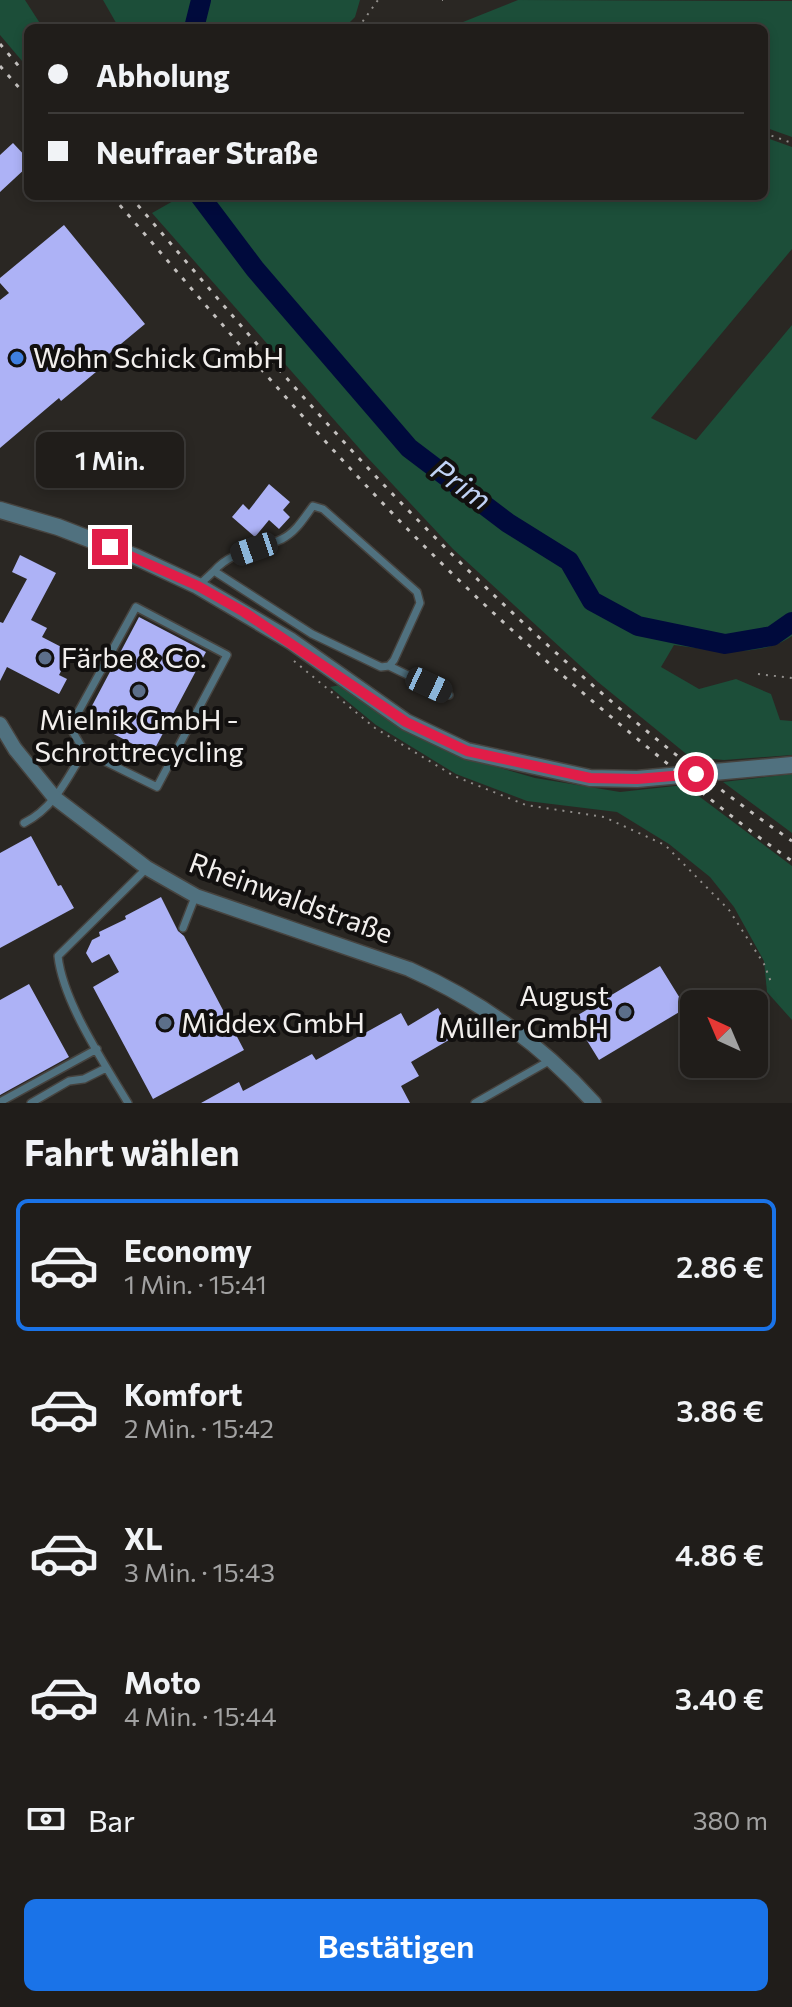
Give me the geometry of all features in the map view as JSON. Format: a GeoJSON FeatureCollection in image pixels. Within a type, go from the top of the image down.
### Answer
{"type":"FeatureCollection","features":[{"type":"Feature","properties":{"kind":"street"},"geometry":{"type":"LineString","coordinates":[[0,510],[58,527],[198,586],[291,641],[406,722],[467,751],[590,778],[637,779],[792,765]]}},
{"type":"Feature","properties":{"kind":"street","name":"Rheinwaldstraße"},"geometry":{"type":"LineString","coordinates":[[0,724],[15,749],[55,798],[147,868],[196,896],[409,969],[438,982],[473,1001],[551,1060],[594,1103]]}},
{"type":"Feature","properties":{"kind":"lane"},"geometry":{"type":"LineString","coordinates":[[198,586],[228,558],[281,539],[292,533],[313,506],[323,509],[420,597],[420,603],[389,666]]}},
{"type":"Feature","properties":{"kind":"lane"},"geometry":{"type":"LineString","coordinates":[[214,571],[312,634],[449,695]]}},
{"type":"Feature","properties":{"kind":"lane"},"geometry":{"type":"LineString","coordinates":[[136,607],[227,655],[157,787],[84,751],[70,727],[136,607]]}},
{"type":"Feature","properties":{"kind":"lane"},"geometry":{"type":"LineString","coordinates":[[24,823],[39,815],[55,798],[84,751]]}},
{"type":"Feature","properties":{"kind":"lane"},"geometry":{"type":"LineString","coordinates":[[128,1103],[106,1068],[60,978],[58,956],[147,868]]}},
{"type":"Feature","properties":{"kind":"lane"},"geometry":{"type":"LineString","coordinates":[[183,928],[196,896]]}},
{"type":"Feature","properties":{"kind":"lane"},"geometry":{"type":"LineString","coordinates":[[0,1102],[97,1049]]}},
{"type":"Feature","properties":{"kind":"lane"},"geometry":{"type":"LineString","coordinates":[[475,1103],[551,1060]]}},
{"type":"Feature","properties":{"kind":"lane"},"geometry":{"type":"LineString","coordinates":[[31,1103],[69,1081],[84,1079],[106,1068]]}},
{"type":"Feature","properties":{"kind":"path"},"geometry":{"type":"LineString","coordinates":[[361,24],[378,0]]}},
{"type":"Feature","properties":{"kind":"path"},"geometry":{"type":"LineString","coordinates":[[768,134],[792,143]]}},
{"type":"Feature","properties":{"kind":"path"},"geometry":{"type":"LineString","coordinates":[[287,655],[375,728],[454,776],[526,805],[604,817],[665,845],[729,910],[764,964],[771,982]]}},
{"type":"Feature","properties":{"kind":"path"},"geometry":{"type":"LineString","coordinates":[[758,674],[792,678]]}},
{"type":"Feature","properties":{"kind":"green space"},"geometry":{"type":"Polygon","coordinates":[[[0,0],[25,0],[40,24],[24,24],[24,63],[0,35],[0,0]]]}},
{"type":"Feature","properties":{"kind":"green space"},"geometry":{"type":"Polygon","coordinates":[[[103,0],[360,0],[355,17],[348,24],[117,24],[103,0]]]}},
{"type":"Feature","properties":{"kind":"green space"},"geometry":{"type":"Polygon","coordinates":[[[518,0],[792,1],[792,137],[768,128],[768,24],[458,24],[518,0]]]}},
{"type":"Feature","properties":{"kind":"green space"},"geometry":{"type":"Polygon","coordinates":[[[768,138],[792,147],[792,249],[651,418],[696,440],[792,325],[792,636],[765,648],[750,650],[674,645],[661,667],[699,689],[736,679],[771,694],[780,720],[792,721],[792,755],[724,760],[690,757],[598,682],[453,549],[366,456],[152,213],[175,200],[768,200],[768,138]]]}},
{"type":"Feature","properties":{"kind":"green space"},"geometry":{"type":"Polygon","coordinates":[[[340,685],[401,727],[466,758],[535,778],[620,792],[684,785],[792,866],[792,1020],[768,993],[764,961],[734,907],[710,877],[669,844],[617,812],[527,801],[456,774],[376,725],[330,687],[340,685]]]}},
{"type":"Feature","properties":{"kind":"green space"},"geometry":{"type":"Polygon","coordinates":[[[792,774],[792,833],[723,782],[792,774]]]}},
{"type":"Feature","properties":{"kind":"building"},"geometry":{"type":"Polygon","coordinates":[[[13,143],[24,155],[24,170],[0,192],[0,155],[13,143]]]}},
{"type":"Feature","properties":{"kind":"building"},"geometry":{"type":"Polygon","coordinates":[[[64,225],[145,324],[98,363],[102,367],[61,401],[59,398],[0,448],[0,300],[9,293],[0,283],[0,278],[64,225]]]}},
{"type":"Feature","properties":{"kind":"building"},"geometry":{"type":"Polygon","coordinates":[[[269,484],[290,502],[283,510],[290,517],[279,529],[269,520],[255,537],[232,517],[243,504],[249,510],[269,484]]]}},
{"type":"Feature","properties":{"kind":"building"},"geometry":{"type":"Polygon","coordinates":[[[20,555],[56,573],[31,620],[47,628],[42,637],[71,652],[59,675],[67,679],[59,694],[7,667],[0,681],[0,622],[3,623],[27,579],[12,572],[20,555]]]}},
{"type":"Feature","properties":{"kind":"building"},"geometry":{"type":"Polygon","coordinates":[[[139,617],[206,652],[152,754],[85,719],[139,617]]]}},
{"type":"Feature","properties":{"kind":"building"},"geometry":{"type":"Polygon","coordinates":[[[31,836],[58,886],[61,885],[74,908],[0,948],[0,853],[31,836]]]}},
{"type":"Feature","properties":{"kind":"building"},"geometry":{"type":"Polygon","coordinates":[[[161,897],[244,1050],[153,1099],[93,987],[119,972],[109,954],[92,963],[86,953],[92,940],[100,936],[99,932],[161,897]]]}},
{"type":"Feature","properties":{"kind":"building"},"geometry":{"type":"Polygon","coordinates":[[[660,966],[680,998],[680,1012],[599,1060],[573,1018],[660,966]]]}},
{"type":"Feature","properties":{"kind":"building"},"geometry":{"type":"Polygon","coordinates":[[[29,984],[69,1057],[0,1095],[0,1000],[29,984]]]}},
{"type":"Feature","properties":{"kind":"building"},"geometry":{"type":"Polygon","coordinates":[[[438,1008],[454,1037],[411,1062],[419,1076],[401,1086],[410,1103],[201,1103],[239,1082],[243,1091],[312,1054],[316,1060],[401,1013],[408,1026],[438,1008]]]}},
{"type":"Feature","properties":{"kind":"waterway","name":"Prim"},"geometry":{"type":"LineString","coordinates":[[195,24],[201,0]]}},
{"type":"Feature","properties":{"kind":"waterway","name":"Prim"},"geometry":{"type":"LineString","coordinates":[[203,200],[255,269],[409,448],[508,523],[569,561],[592,601],[638,626],[725,644],[772,636],[792,622]]}},
{"type":"Feature","properties":{"kind":"railway"},"geometry":{"type":"LineString","coordinates":[[0,44],[24,72]]}},
{"type":"Feature","properties":{"kind":"railway"},"geometry":{"type":"LineString","coordinates":[[0,66],[24,93]]}},
{"type":"Feature","properties":{"kind":"railway"},"geometry":{"type":"LineString","coordinates":[[115,200],[322,437],[458,580],[628,731],[726,812],[792,861]]}},
{"type":"Feature","properties":{"kind":"railway"},"geometry":{"type":"LineString","coordinates":[[133,200],[336,433],[497,598],[640,726],[792,841]]}},
{"type":"Feature","properties":{"kind":"place","name":"Wohn Schick GmbH"},"geometry":{"type":"Point","coordinates":[17,358]}},
{"type":"Feature","properties":{"kind":"place","name":"Färbe & Co."},"geometry":{"type":"Point","coordinates":[45,658]}},
{"type":"Feature","properties":{"kind":"place","name":"Mielnik GmbH - Schrottrecycling"},"geometry":{"type":"Point","coordinates":[139,691]}},
{"type":"Feature","properties":{"kind":"place","name":"August Müller GmbH"},"geometry":{"type":"Point","coordinates":[625,1012]}},
{"type":"Feature","properties":{"kind":"place","name":"Middex GmbH"},"geometry":{"type":"Point","coordinates":[165,1023]}},
{"type":"Feature","properties":{"kind":"route"},"geometry":{"type":"LineString","coordinates":[[110,547],[198,586],[244,612],[291,641],[406,722],[467,751],[590,778],[637,779],[696,774]]}}]}
